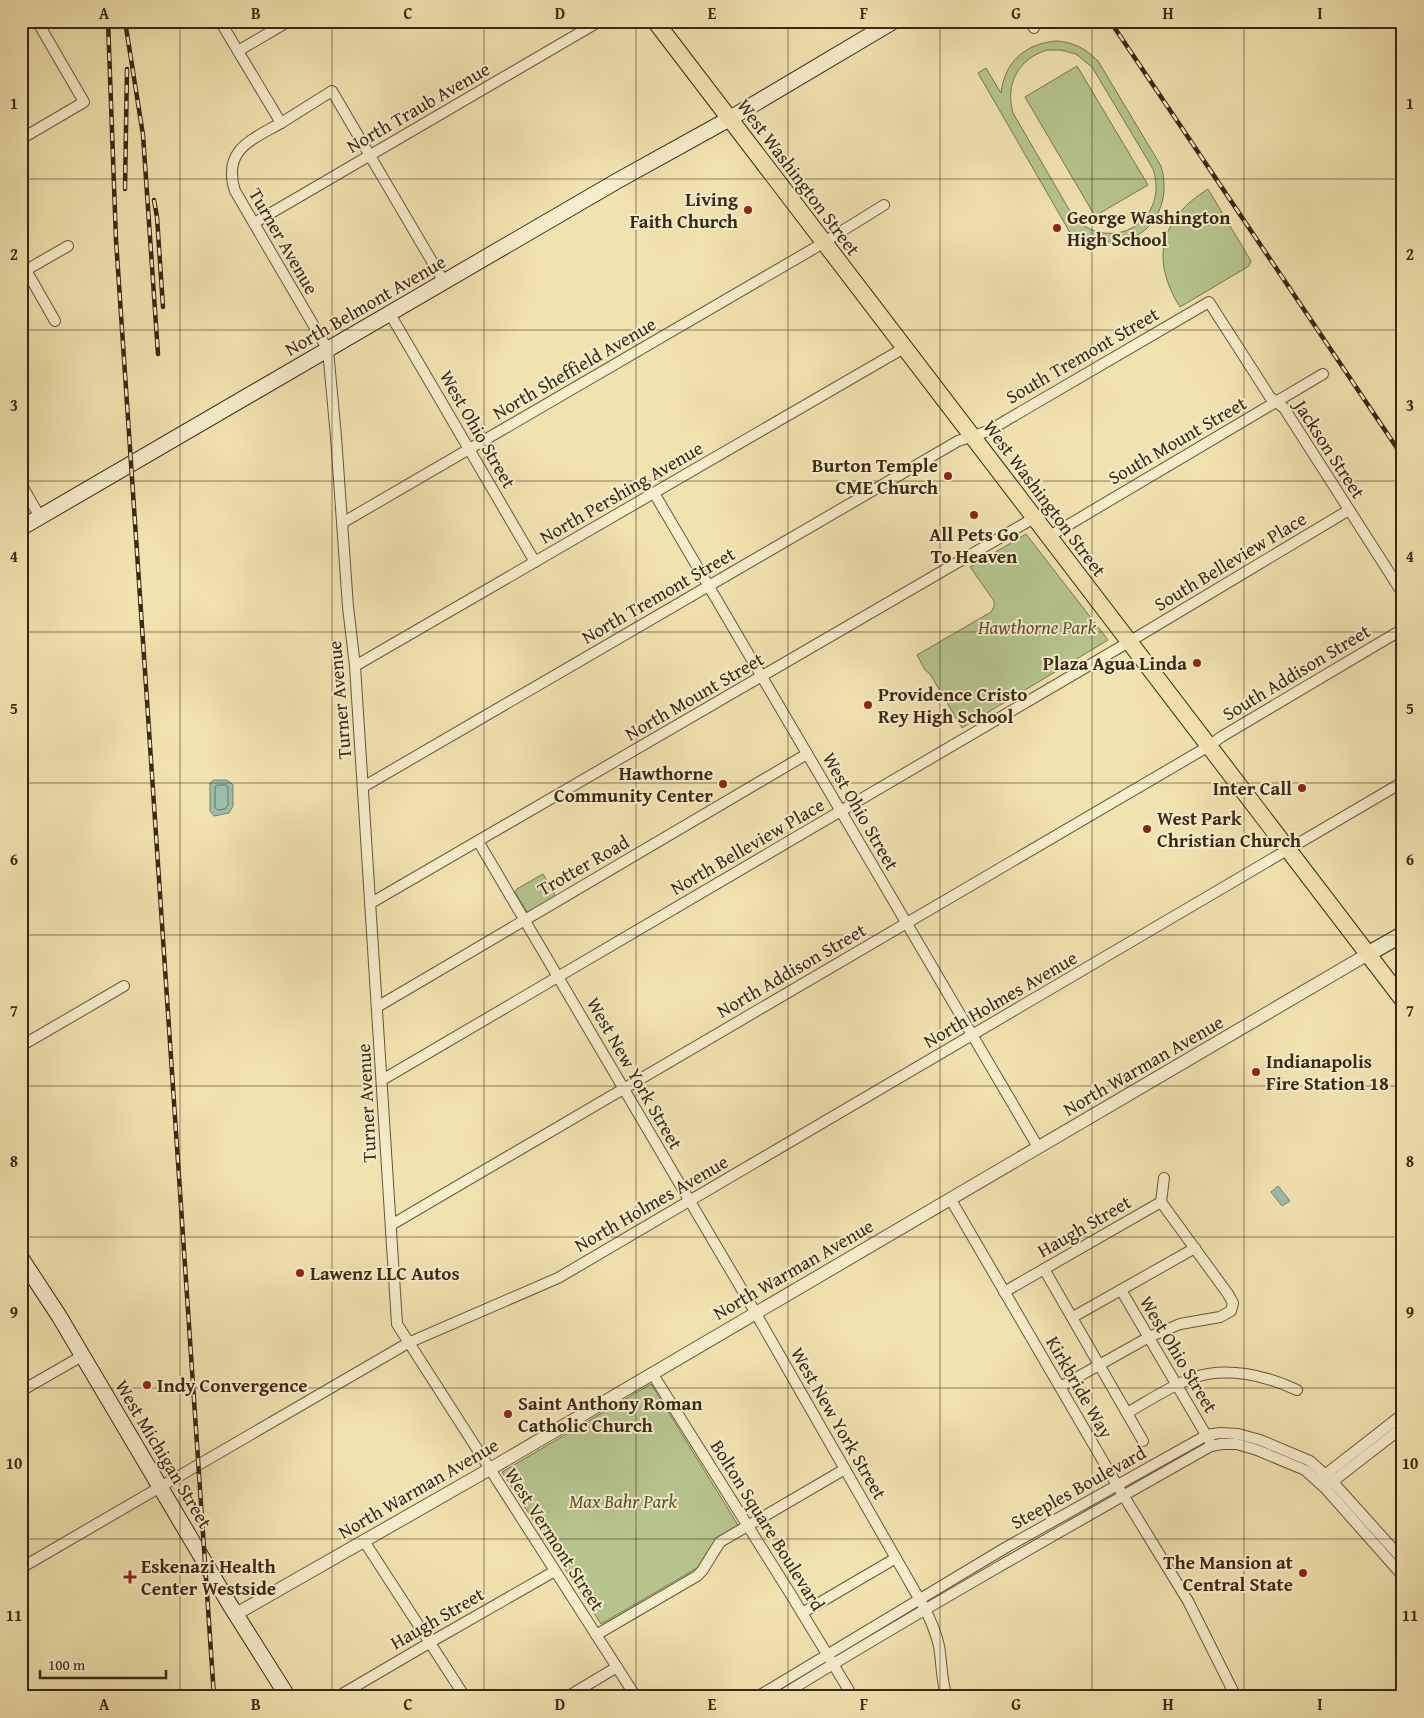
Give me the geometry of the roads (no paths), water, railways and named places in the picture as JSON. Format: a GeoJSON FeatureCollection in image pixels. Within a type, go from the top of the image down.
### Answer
{"type":"FeatureCollection","features":[{"type":"Feature","properties":{"kind":"main road","name":"West Washington Street"},"geometry":{"type":"LineString","coordinates":[[655,21],[1403,1000]]}},
{"type":"Feature","properties":{"kind":"main road","name":"North Belmont Avenue"},"geometry":{"type":"LineString","coordinates":[[21,528],[618,181],[730,119],[894,21]]}},
{"type":"Feature","properties":{"kind":"main road"},"geometry":{"type":"LineString","coordinates":[[1368,954],[1403,934]]}},
{"type":"Feature","properties":{"kind":"main road","name":"West Michigan Street"},"geometry":{"type":"LineString","coordinates":[[21,1258],[288,1697]]}},
{"type":"Feature","properties":{"kind":"street"},"geometry":{"type":"LineString","coordinates":[[21,139],[84,102],[37,21]]}},
{"type":"Feature","properties":{"kind":"street"},"geometry":{"type":"LineString","coordinates":[[220,21],[281,123],[332,91],[444,282]]}},
{"type":"Feature","properties":{"kind":"street"},"geometry":{"type":"LineString","coordinates":[[238,51],[289,21]]}},
{"type":"Feature","properties":{"kind":"street","name":"North Traub Avenue"},"geometry":{"type":"LineString","coordinates":[[254,223],[600,21]]}},
{"type":"Feature","properties":{"kind":"street","name":"Turner Avenue"},"geometry":{"type":"LineString","coordinates":[[281,123],[246,142],[234,156],[232,179],[235,191],[328,350],[348,607],[355,666],[397,1324]]}},
{"type":"Feature","properties":{"kind":"street","name":"North Sheffield Avenue"},"geometry":{"type":"LineString","coordinates":[[342,523],[824,243],[884,205]]}},
{"type":"Feature","properties":{"kind":"street"},"geometry":{"type":"LineString","coordinates":[[55,321],[24,272],[68,246]]}},
{"type":"Feature","properties":{"kind":"street","name":"Jackson Street"},"geometry":{"type":"LineString","coordinates":[[1209,302],[1270,397],[1284,408],[1403,594]]}},
{"type":"Feature","properties":{"kind":"street","name":"South Tremont Street"},"geometry":{"type":"LineString","coordinates":[[972,436],[988,431],[1209,302]]}},
{"type":"Feature","properties":{"kind":"street","name":"West Ohio Street"},"geometry":{"type":"LineString","coordinates":[[390,314],[535,562]]}},
{"type":"Feature","properties":{"kind":"street","name":"North Pershing Avenue"},"geometry":{"type":"LineString","coordinates":[[355,666],[904,348]]}},
{"type":"Feature","properties":{"kind":"street","name":"South Mount Street"},"geometry":{"type":"LineString","coordinates":[[1048,536],[1323,374]]}},
{"type":"Feature","properties":{"kind":"street","name":"North Tremont Street"},"geometry":{"type":"LineString","coordinates":[[363,787],[958,441],[972,436]]}},
{"type":"Feature","properties":{"kind":"street"},"geometry":{"type":"LineString","coordinates":[[21,484],[40,517]]}},
{"type":"Feature","properties":{"kind":"street","name":"West Ohio Street"},"geometry":{"type":"LineString","coordinates":[[654,493],[1038,1147]]}},
{"type":"Feature","properties":{"kind":"street","name":"South Belleview Place"},"geometry":{"type":"LineString","coordinates":[[1129,641],[1349,510]]}},
{"type":"Feature","properties":{"kind":"street","name":"North Mount Street"},"geometry":{"type":"LineString","coordinates":[[371,903],[1034,518]]}},
{"type":"Feature","properties":{"kind":"street","name":"South Addison Street"},"geometry":{"type":"LineString","coordinates":[[1209,746],[1221,737],[1403,629]]}},
{"type":"Feature","properties":{"kind":"street","name":"North Belleview Place"},"geometry":{"type":"LineString","coordinates":[[382,1080],[1129,641]]}},
{"type":"Feature","properties":{"kind":"street","name":"North Addison Street"},"geometry":{"type":"LineString","coordinates":[[391,1225],[1209,746]]}},
{"type":"Feature","properties":{"kind":"street","name":"Trotter Road"},"geometry":{"type":"LineString","coordinates":[[378,1006],[807,754]]}},
{"type":"Feature","properties":{"kind":"street","name":"North Holmes Avenue"},"geometry":{"type":"LineString","coordinates":[[21,1568],[408,1343],[550,1282],[1403,782]]}},
{"type":"Feature","properties":{"kind":"street","name":"West New York Street"},"geometry":{"type":"LineString","coordinates":[[478,841],[756,1313],[925,1609],[936,1638],[947,1697]]}},
{"type":"Feature","properties":{"kind":"street","name":"North Warman Avenue"},"geometry":{"type":"LineString","coordinates":[[236,1614],[490,1469],[1368,954]]}},
{"type":"Feature","properties":{"kind":"street"},"geometry":{"type":"LineString","coordinates":[[21,1046],[124,986]]}},
{"type":"Feature","properties":{"kind":"street","name":"Haugh Street"},"geometry":{"type":"LineString","coordinates":[[1004,1292],[1161,1202],[1164,1178]]}},
{"type":"Feature","properties":{"kind":"street","name":"Kirkbride Way"},"geometry":{"type":"LineString","coordinates":[[951,1200],[1123,1496],[1188,1601],[1236,1697]]}},
{"type":"Feature","properties":{"kind":"street"},"geometry":{"type":"LineString","coordinates":[[1060,1387],[1149,1337],[1180,1324],[1220,1317],[1231,1311],[1233,1303],[1228,1294],[1161,1202]]}},
{"type":"Feature","properties":{"kind":"street"},"geometry":{"type":"LineString","coordinates":[[1073,1318],[1195,1248]]}},
{"type":"Feature","properties":{"kind":"street"},"geometry":{"type":"LineString","coordinates":[[1044,1269],[1144,1441]]}},
{"type":"Feature","properties":{"kind":"street","name":"West Ohio Street"},"geometry":{"type":"LineString","coordinates":[[1121,1290],[1207,1435],[1211,1446]]}},
{"type":"Feature","properties":{"kind":"street","name":"West Vermont Street"},"geometry":{"type":"LineString","coordinates":[[397,1324],[636,1697]]}},
{"type":"Feature","properties":{"kind":"street"},"geometry":{"type":"LineString","coordinates":[[21,1392],[82,1356]]}},
{"type":"Feature","properties":{"kind":"street"},"geometry":{"type":"LineString","coordinates":[[1127,1413],[1177,1385],[1194,1378],[1228,1372],[1256,1376],[1297,1390]]}},
{"type":"Feature","properties":{"kind":"street","name":"Bolton Square Boulevard"},"geometry":{"type":"LineString","coordinates":[[652,1373],[828,1654],[852,1697]]}},
{"type":"Feature","properties":{"kind":"street"},"geometry":{"type":"LineString","coordinates":[[1325,1481],[1403,1414]]}},
{"type":"Feature","properties":{"kind":"street"},"geometry":{"type":"LineString","coordinates":[[1325,1481],[1403,1427]]}},
{"type":"Feature","properties":{"kind":"street","name":"Steeples Boulevard"},"geometry":{"type":"LineString","coordinates":[[757,1697],[919,1599],[1207,1435],[1238,1434],[1260,1440],[1310,1461],[1403,1576]]}},
{"type":"Feature","properties":{"kind":"street","name":"Steeples Boulevard"},"geometry":{"type":"LineString","coordinates":[[779,1697],[925,1609],[1211,1446],[1237,1444],[1257,1450],[1305,1470],[1325,1481],[1403,1560]]}},
{"type":"Feature","properties":{"kind":"street"},"geometry":{"type":"LineString","coordinates":[[596,1635],[697,1576],[720,1542],[845,1469]]}},
{"type":"Feature","properties":{"kind":"street"},"geometry":{"type":"LineString","coordinates":[[364,1541],[465,1697]]}},
{"type":"Feature","properties":{"kind":"street"},"geometry":{"type":"LineString","coordinates":[[802,1613],[896,1558]]}},
{"type":"Feature","properties":{"kind":"street","name":"Haugh Street"},"geometry":{"type":"LineString","coordinates":[[337,1697],[555,1571]]}},
{"type":"Feature","properties":{"kind":"street"},"geometry":{"type":"LineString","coordinates":[[567,1697],[617,1667]]}},
{"type":"Feature","properties":{"kind":"water"},"geometry":{"type":"Polygon","coordinates":[[[214,780],[226,780],[233,785],[233,806],[229,813],[214,816],[210,811],[210,783],[214,780]]]}},
{"type":"Feature","properties":{"kind":"water"},"geometry":{"type":"Polygon","coordinates":[[[1278,1186],[1290,1201],[1282,1206],[1271,1192],[1278,1186]]]}},
{"type":"Feature","properties":{"kind":"railway"},"geometry":{"type":"LineString","coordinates":[[108,21],[116,240],[214,1697]]}},
{"type":"Feature","properties":{"kind":"railway"},"geometry":{"type":"LineString","coordinates":[[125,21],[143,135],[158,354]]}},
{"type":"Feature","properties":{"kind":"railway"},"geometry":{"type":"LineString","coordinates":[[1110,21],[1403,457]]}},
{"type":"Feature","properties":{"kind":"railway"},"geometry":{"type":"LineString","coordinates":[[125,189],[127,69]]}},
{"type":"Feature","properties":{"kind":"railway"},"geometry":{"type":"LineString","coordinates":[[154,200],[157,217],[163,307]]}},
{"type":"Feature","properties":{"kind":"place","name":"Living Faith Church"},"geometry":{"type":"Point","coordinates":[748,210]}},
{"type":"Feature","properties":{"kind":"place","name":"George Washington High School"},"geometry":{"type":"Point","coordinates":[1057,228]}},
{"type":"Feature","properties":{"kind":"place","name":"Burton Temple CME Church"},"geometry":{"type":"Point","coordinates":[948,476]}},
{"type":"Feature","properties":{"kind":"place","name":"All Pets Go To Heaven"},"geometry":{"type":"Point","coordinates":[974,515]}},
{"type":"Feature","properties":{"kind":"place","name":"Plaza Agua Linda"},"geometry":{"type":"Point","coordinates":[1197,663]}},
{"type":"Feature","properties":{"kind":"place","name":"Providence Cristo Rey High School"},"geometry":{"type":"Point","coordinates":[868,705]}},
{"type":"Feature","properties":{"kind":"place","name":"Hawthorne Community Center"},"geometry":{"type":"Point","coordinates":[723,784]}},
{"type":"Feature","properties":{"kind":"place","name":"Inter Call"},"geometry":{"type":"Point","coordinates":[1302,788]}},
{"type":"Feature","properties":{"kind":"place","name":"West Park Christian Church"},"geometry":{"type":"Point","coordinates":[1147,829]}},
{"type":"Feature","properties":{"kind":"place","name":"Indianapolis Fire Station 18"},"geometry":{"type":"Point","coordinates":[1256,1072]}},
{"type":"Feature","properties":{"kind":"place","name":"Lawenz LLC Autos"},"geometry":{"type":"Point","coordinates":[300,1273]}},
{"type":"Feature","properties":{"kind":"place","name":"Indy Convergence"},"geometry":{"type":"Point","coordinates":[147,1385]}},
{"type":"Feature","properties":{"kind":"place","name":"Saint Anthony Roman Catholic Church"},"geometry":{"type":"Point","coordinates":[508,1414]}},
{"type":"Feature","properties":{"kind":"place","name":"The Mansion at Central State"},"geometry":{"type":"Point","coordinates":[1303,1573]}},
{"type":"Feature","properties":{"kind":"place","name":"Eskenazi Health Center Westside"},"geometry":{"type":"Point","coordinates":[130,1577]}},
{"type":"Feature","properties":{"kind":"park label","name":"Hawthorne Park"},"geometry":{"type":"Point","coordinates":[1037,627]}},
{"type":"Feature","properties":{"kind":"park label","name":"Max Bahr Park"},"geometry":{"type":"Point","coordinates":[623,1501]}}]}
